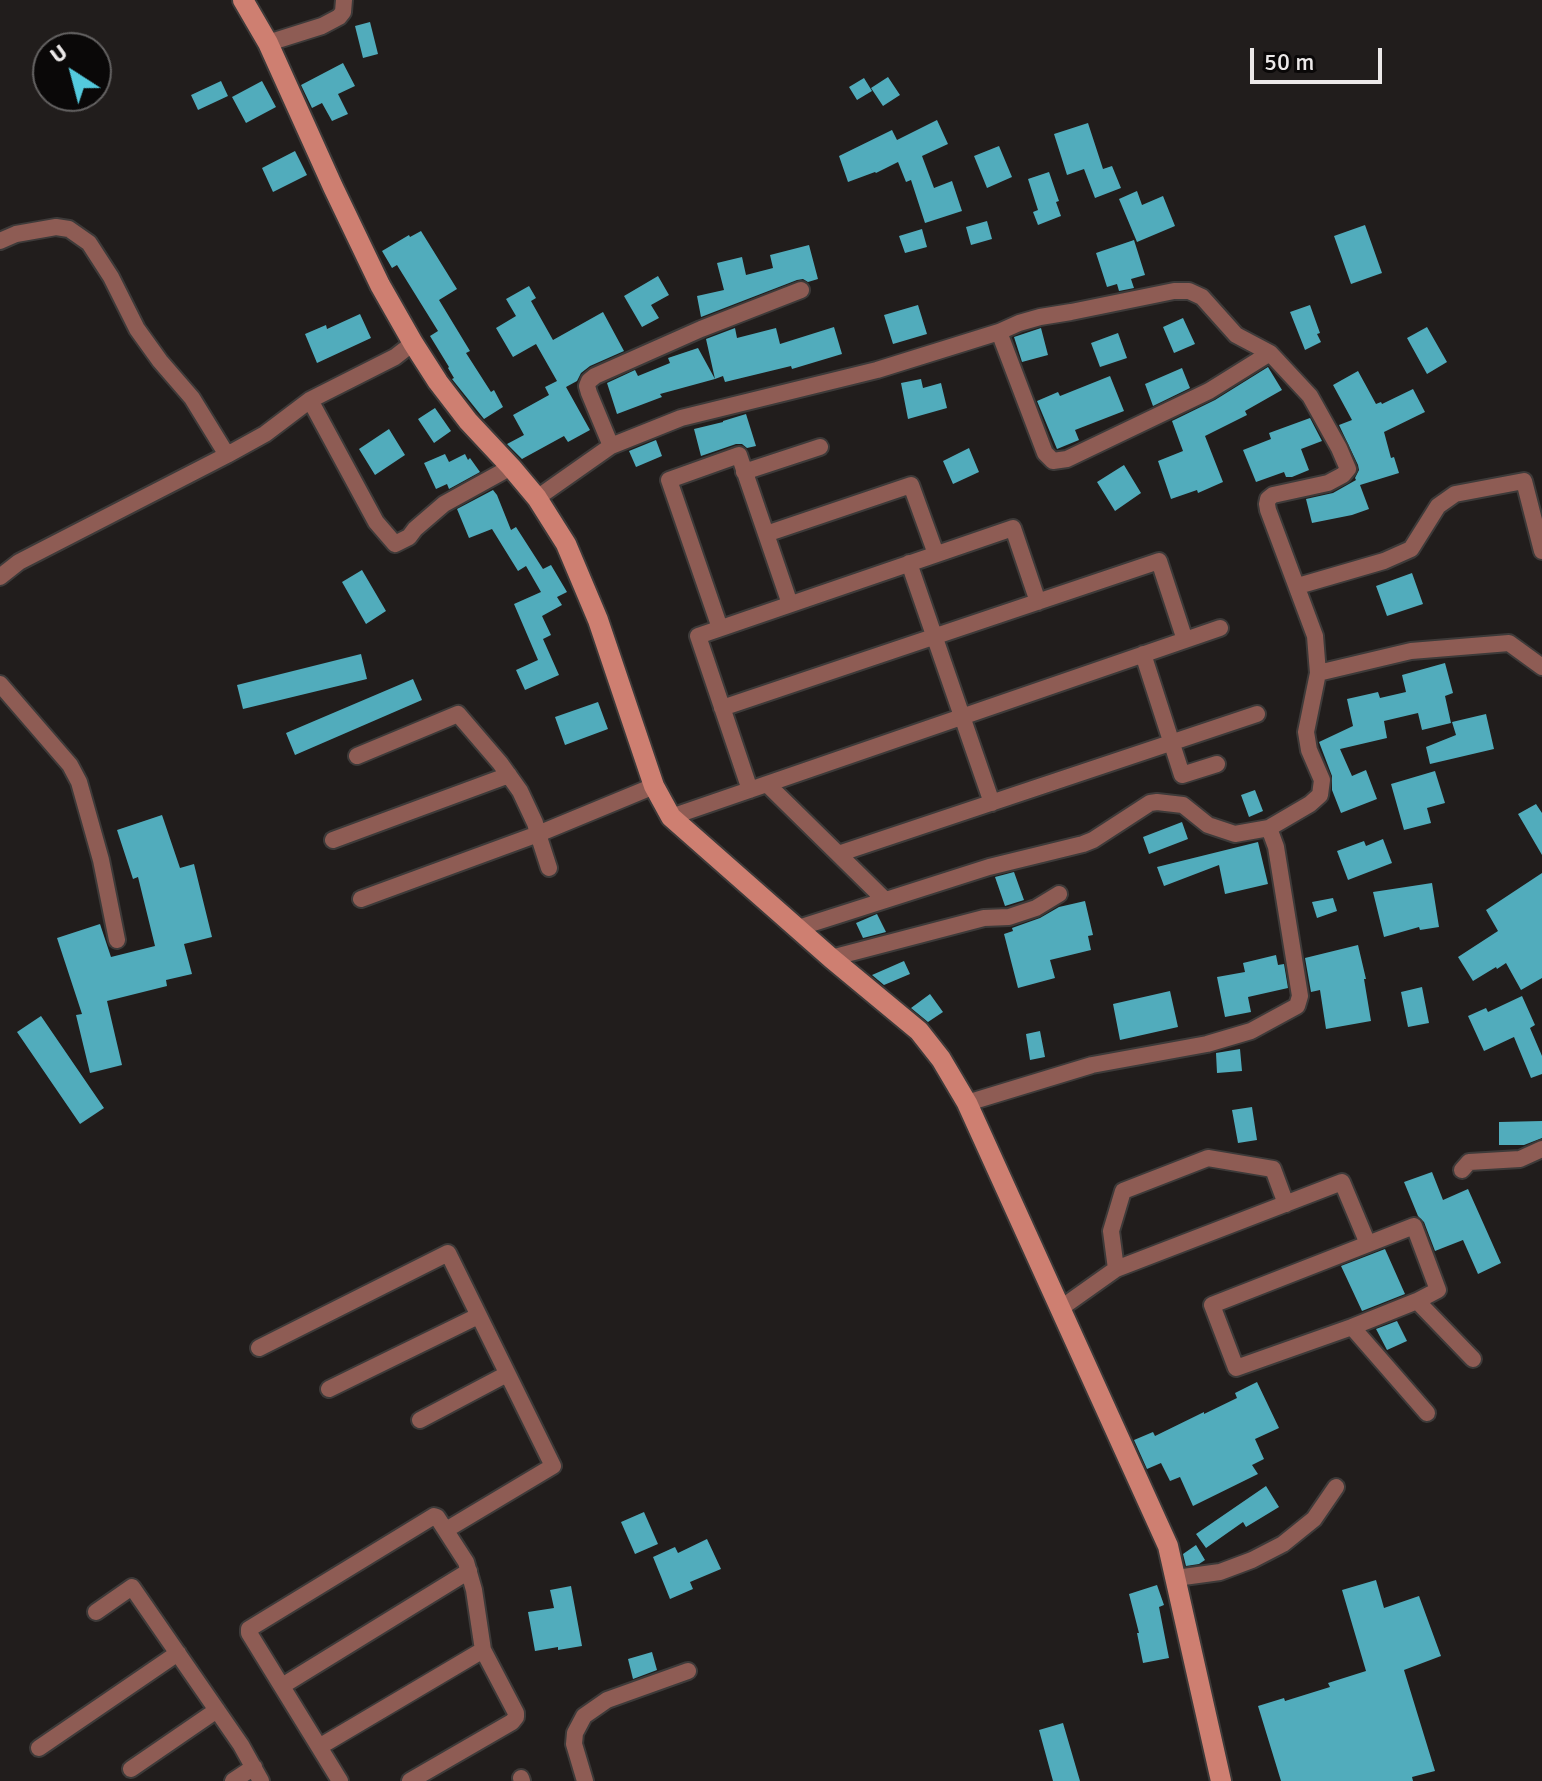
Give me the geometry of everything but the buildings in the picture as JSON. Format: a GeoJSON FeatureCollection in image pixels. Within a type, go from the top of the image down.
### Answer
{"type":"FeatureCollection","features":[{"type":"Feature","properties":{"kind":"street"},"geometry":{"type":"LineString","coordinates":[[243,0],[268,43],[373,271],[413,343],[468,421],[537,498],[566,544],[598,620],[654,786],[671,817],[919,1031],[941,1059],[967,1103],[1168,1546],[1221,1781]]}},
{"type":"Feature","properties":{"kind":"street"},"geometry":{"type":"LineString","coordinates":[[268,43],[322,26],[339,17],[343,12],[344,0]]}},
{"type":"Feature","properties":{"kind":"street"},"geometry":{"type":"LineString","coordinates":[[0,241],[16,234],[56,227],[69,229],[89,243],[111,277],[137,329],[192,398],[227,455]]}},
{"type":"Feature","properties":{"kind":"street"},"geometry":{"type":"LineString","coordinates":[[611,446],[587,386],[595,376],[701,329],[801,290]]}},
{"type":"Feature","properties":{"kind":"street"},"geometry":{"type":"LineString","coordinates":[[537,498],[611,446],[681,418],[877,370],[1040,317],[1174,291],[1189,291],[1202,297],[1236,335],[1270,353],[1310,396],[1348,469],[1328,483],[1273,495],[1268,499],[1268,510],[1315,636],[1318,673],[1306,732],[1309,750],[1322,780],[1320,795],[1269,828],[1235,834],[1208,825],[1183,805],[1150,803],[1083,844],[989,867],[798,928]]}},
{"type":"Feature","properties":{"kind":"street"},"geometry":{"type":"LineString","coordinates":[[999,332],[1045,453],[1053,461],[1067,459],[1209,391],[1270,353]]}},
{"type":"Feature","properties":{"kind":"street"},"geometry":{"type":"LineString","coordinates":[[0,577],[19,562],[265,434],[310,400],[395,357],[413,343]]}},
{"type":"Feature","properties":{"kind":"street"},"geometry":{"type":"LineString","coordinates":[[310,400],[376,522],[395,544],[409,537],[444,504],[511,467]]}},
{"type":"Feature","properties":{"kind":"street"},"geometry":{"type":"LineString","coordinates":[[744,472],[820,447]]}},
{"type":"Feature","properties":{"kind":"street"},"geometry":{"type":"LineString","coordinates":[[720,628],[669,480],[739,455],[790,604]]}},
{"type":"Feature","properties":{"kind":"street"},"geometry":{"type":"LineString","coordinates":[[1298,586],[1384,561],[1411,549],[1438,506],[1455,494],[1524,481],[1542,551]]}},
{"type":"Feature","properties":{"kind":"street"},"geometry":{"type":"LineString","coordinates":[[766,534],[911,485],[936,554]]}},
{"type":"Feature","properties":{"kind":"street"},"geometry":{"type":"LineString","coordinates":[[750,790],[698,636],[1013,528],[1038,602]]}},
{"type":"Feature","properties":{"kind":"street"},"geometry":{"type":"LineString","coordinates":[[722,708],[1159,561],[1185,640]]}},
{"type":"Feature","properties":{"kind":"street"},"geometry":{"type":"LineString","coordinates":[[909,563],[992,803]]}},
{"type":"Feature","properties":{"kind":"street"},"geometry":{"type":"LineString","coordinates":[[671,817],[1220,628]]}},
{"type":"Feature","properties":{"kind":"street"},"geometry":{"type":"LineString","coordinates":[[1318,673],[1411,651],[1509,643],[1542,667]]}},
{"type":"Feature","properties":{"kind":"street"},"geometry":{"type":"LineString","coordinates":[[1143,654],[1182,775],[1217,764]]}},
{"type":"Feature","properties":{"kind":"street"},"geometry":{"type":"LineString","coordinates":[[0,684],[70,765],[79,782],[101,860],[117,940]]}},
{"type":"Feature","properties":{"kind":"street"},"geometry":{"type":"LineString","coordinates":[[357,756],[458,714],[509,775],[527,806],[549,868]]}},
{"type":"Feature","properties":{"kind":"street"},"geometry":{"type":"LineString","coordinates":[[838,854],[1257,714]]}},
{"type":"Feature","properties":{"kind":"street"},"geometry":{"type":"LineString","coordinates":[[333,840],[509,775]]}},
{"type":"Feature","properties":{"kind":"street"},"geometry":{"type":"LineString","coordinates":[[767,784],[885,900]]}},
{"type":"Feature","properties":{"kind":"street"},"geometry":{"type":"LineString","coordinates":[[361,899],[538,834],[654,786]]}},
{"type":"Feature","properties":{"kind":"street"},"geometry":{"type":"LineString","coordinates":[[967,1103],[1092,1065],[1222,1040],[1251,1031],[1297,1006],[1300,996],[1276,847],[1269,828]]}},
{"type":"Feature","properties":{"kind":"street"},"geometry":{"type":"LineString","coordinates":[[831,958],[984,918],[1009,917],[1036,908],[1059,894]]}},
{"type":"Feature","properties":{"kind":"street"},"geometry":{"type":"LineString","coordinates":[[1462,1170],[1469,1162],[1520,1159],[1542,1149]]}},
{"type":"Feature","properties":{"kind":"street"},"geometry":{"type":"LineString","coordinates":[[1116,1269],[1111,1231],[1123,1191],[1208,1158],[1273,1169],[1286,1204]]}},
{"type":"Feature","properties":{"kind":"street"},"geometry":{"type":"LineString","coordinates":[[1061,1308],[1116,1269],[1342,1182],[1368,1244]]}},
{"type":"Feature","properties":{"kind":"street"},"geometry":{"type":"LineString","coordinates":[[1414,1226],[1438,1290],[1352,1327],[1236,1368],[1212,1305],[1368,1244],[1414,1226]]}},
{"type":"Feature","properties":{"kind":"street"},"geometry":{"type":"LineString","coordinates":[[259,1348],[448,1253],[553,1466],[446,1530]]}},
{"type":"Feature","properties":{"kind":"street"},"geometry":{"type":"LineString","coordinates":[[1417,1301],[1473,1359]]}},
{"type":"Feature","properties":{"kind":"street"},"geometry":{"type":"LineString","coordinates":[[329,1389],[478,1316]]}},
{"type":"Feature","properties":{"kind":"street"},"geometry":{"type":"LineString","coordinates":[[1352,1327],[1427,1413]]}},
{"type":"Feature","properties":{"kind":"street"},"geometry":{"type":"LineString","coordinates":[[420,1420],[507,1374]]}},
{"type":"Feature","properties":{"kind":"street"},"geometry":{"type":"LineString","coordinates":[[1176,1578],[1220,1572],[1283,1544],[1314,1519],[1336,1487]]}},
{"type":"Feature","properties":{"kind":"street"},"geometry":{"type":"LineString","coordinates":[[340,1781],[249,1633],[250,1628],[436,1516],[466,1562],[474,1590],[483,1650],[516,1717],[410,1781]]}},
{"type":"Feature","properties":{"kind":"street"},"geometry":{"type":"LineString","coordinates":[[282,1686],[469,1571]]}},
{"type":"Feature","properties":{"kind":"street"},"geometry":{"type":"LineString","coordinates":[[96,1612],[132,1587],[258,1774],[233,1781]]}},
{"type":"Feature","properties":{"kind":"street"},"geometry":{"type":"LineString","coordinates":[[319,1747],[483,1650]]}},
{"type":"Feature","properties":{"kind":"street"},"geometry":{"type":"LineString","coordinates":[[39,1748],[178,1653]]}},
{"type":"Feature","properties":{"kind":"street"},"geometry":{"type":"LineString","coordinates":[[585,1781],[574,1744],[575,1733],[584,1716],[607,1700],[688,1671]]}},
{"type":"Feature","properties":{"kind":"street"},"geometry":{"type":"LineString","coordinates":[[131,1769],[217,1710]]}}]}
